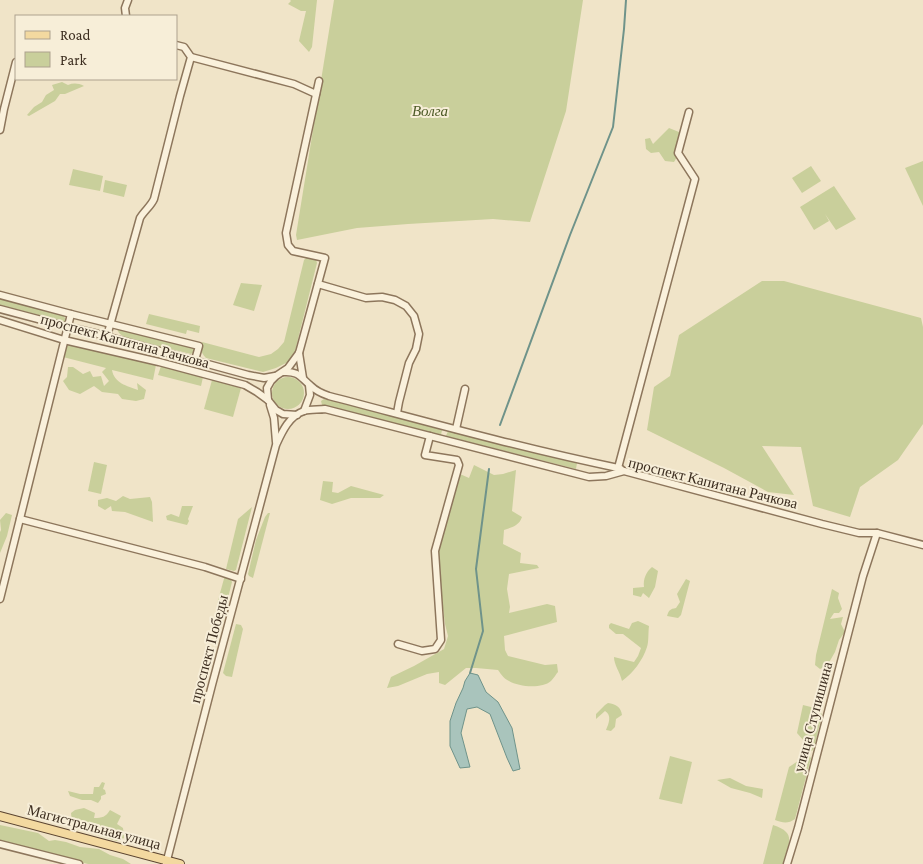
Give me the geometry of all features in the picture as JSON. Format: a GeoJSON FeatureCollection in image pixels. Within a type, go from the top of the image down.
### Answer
{"type":"FeatureCollection","features":[{"type":"Feature","properties":{"kind":"main road","name":"Магистральная улица"},"geometry":{"type":"LineString","coordinates":[[0,816],[166,862],[180,864]]}},
{"type":"Feature","properties":{"kind":"street"},"geometry":{"type":"LineString","coordinates":[[126,15],[125,8],[128,0]]}},
{"type":"Feature","properties":{"kind":"street"},"geometry":{"type":"LineString","coordinates":[[178,46],[184,47],[191,57],[294,84],[316,94]]}},
{"type":"Feature","properties":{"kind":"street"},"geometry":{"type":"LineString","coordinates":[[107,336],[140,218],[152,204],[154,198],[191,57]]}},
{"type":"Feature","properties":{"kind":"street"},"geometry":{"type":"LineString","coordinates":[[0,130],[15,66]]}},
{"type":"Feature","properties":{"kind":"street"},"geometry":{"type":"LineString","coordinates":[[276,445],[274,418],[267,388],[271,381],[288,368],[299,353],[325,258],[293,251],[288,245],[286,234],[319,80]]}},
{"type":"Feature","properties":{"kind":"street"},"geometry":{"type":"LineString","coordinates":[[0,309],[248,375],[264,378],[290,372],[303,378],[316,390],[329,396],[621,469],[695,179],[678,153],[689,112]]}},
{"type":"Feature","properties":{"kind":"street"},"geometry":{"type":"LineString","coordinates":[[318,284],[366,298],[382,297],[395,300],[406,306],[414,316],[419,334],[416,349],[409,363],[397,413]]}},
{"type":"Feature","properties":{"kind":"street"},"geometry":{"type":"LineString","coordinates":[[0,295],[199,346],[195,360]]}},
{"type":"Feature","properties":{"kind":"street"},"geometry":{"type":"LineString","coordinates":[[0,599],[70,314]]}},
{"type":"Feature","properties":{"kind":"street","name":"проспект Капитана Рачкова"},"geometry":{"type":"LineString","coordinates":[[0,320],[64,340],[159,362],[244,386],[257,392],[269,402]]}},
{"type":"Feature","properties":{"kind":"street"},"geometry":{"type":"LineString","coordinates":[[299,353],[303,378]]}},
{"type":"Feature","properties":{"kind":"street"},"geometry":{"type":"LineString","coordinates":[[244,386],[248,375]]}},
{"type":"Feature","properties":{"kind":"street"},"geometry":{"type":"LineString","coordinates":[[276,445],[287,424],[296,415],[304,411],[310,395],[309,385]]}},
{"type":"Feature","properties":{"kind":"street"},"geometry":{"type":"LineString","coordinates":[[456,429],[465,389]]}},
{"type":"Feature","properties":{"kind":"street"},"geometry":{"type":"LineString","coordinates":[[269,402],[276,410],[283,414],[296,415]]}},
{"type":"Feature","properties":{"kind":"street","name":"проспект Капитана Рачкова"},"geometry":{"type":"LineString","coordinates":[[304,411],[325,409],[589,477],[606,476],[621,469],[822,524],[859,532],[877,533],[923,545]]}},
{"type":"Feature","properties":{"kind":"street"},"geometry":{"type":"LineString","coordinates":[[398,644],[422,651],[435,649],[441,640],[435,551],[459,465],[457,460],[426,455],[430,436]]}},
{"type":"Feature","properties":{"kind":"street","name":"проспект Победы"},"geometry":{"type":"LineString","coordinates":[[166,862],[276,445]]}},
{"type":"Feature","properties":{"kind":"street"},"geometry":{"type":"LineString","coordinates":[[589,477],[592,470],[591,462]]}},
{"type":"Feature","properties":{"kind":"street"},"geometry":{"type":"LineString","coordinates":[[20,519],[204,567],[241,579]]}},
{"type":"Feature","properties":{"kind":"street","name":"улица Ступишина"},"geometry":{"type":"LineString","coordinates":[[787,864],[863,576],[877,533]]}},
{"type":"Feature","properties":{"kind":"street"},"geometry":{"type":"LineString","coordinates":[[0,844],[79,864]]}},
{"type":"Feature","properties":{"kind":"green space"},"geometry":{"type":"Polygon","coordinates":[[[290,0],[317,0],[312,47],[309,52],[299,41],[306,11],[301,11],[288,4],[290,0]]]}},
{"type":"Feature","properties":{"kind":"green space","name":"Волга"},"geometry":{"type":"Polygon","coordinates":[[[334,0],[583,0],[566,111],[530,222],[493,219],[408,224],[357,228],[297,240],[296,235],[334,0]]]}},
{"type":"Feature","properties":{"kind":"green space"},"geometry":{"type":"Polygon","coordinates":[[[62,82],[68,85],[80,84],[84,86],[65,94],[60,94],[55,101],[29,116],[27,115],[42,102],[46,95],[54,90],[52,85],[62,82]]]}},
{"type":"Feature","properties":{"kind":"green space"},"geometry":{"type":"Polygon","coordinates":[[[669,128],[679,132],[682,146],[675,149],[680,152],[674,162],[665,161],[659,152],[651,153],[646,149],[645,139],[650,138],[653,144],[669,128]]]}},
{"type":"Feature","properties":{"kind":"green space"},"geometry":{"type":"Polygon","coordinates":[[[923,161],[923,206],[905,168],[923,161]]]}},
{"type":"Feature","properties":{"kind":"green space"},"geometry":{"type":"Polygon","coordinates":[[[811,166],[821,181],[802,193],[792,178],[811,166]]]}},
{"type":"Feature","properties":{"kind":"green space"},"geometry":{"type":"Polygon","coordinates":[[[73,169],[103,176],[100,191],[69,185],[73,169]]]}},
{"type":"Feature","properties":{"kind":"green space"},"geometry":{"type":"Polygon","coordinates":[[[105,180],[127,185],[124,197],[103,192],[105,180]]]}},
{"type":"Feature","properties":{"kind":"green space"},"geometry":{"type":"Polygon","coordinates":[[[834,186],[856,219],[836,230],[825,214],[829,221],[814,230],[800,207],[834,186]]]}},
{"type":"Feature","properties":{"kind":"green space"},"geometry":{"type":"Polygon","coordinates":[[[307,257],[316,259],[317,263],[295,351],[290,361],[263,372],[206,358],[201,350],[202,342],[259,357],[271,354],[278,349],[284,342],[304,260],[307,257]]]}},
{"type":"Feature","properties":{"kind":"green space"},"geometry":{"type":"Polygon","coordinates":[[[762,281],[784,281],[921,318],[923,327],[923,424],[898,460],[860,487],[850,517],[813,506],[801,447],[762,446],[794,495],[768,492],[647,430],[654,387],[670,376],[679,335],[762,281]]]}},
{"type":"Feature","properties":{"kind":"green space"},"geometry":{"type":"Polygon","coordinates":[[[241,283],[262,285],[254,311],[233,305],[241,283]]]}},
{"type":"Feature","properties":{"kind":"green space"},"geometry":{"type":"Polygon","coordinates":[[[0,297],[62,313],[65,322],[0,305],[0,297]]]}},
{"type":"Feature","properties":{"kind":"green space"},"geometry":{"type":"Polygon","coordinates":[[[149,314],[200,326],[199,333],[187,330],[186,334],[146,324],[149,314]]]}},
{"type":"Feature","properties":{"kind":"green space"},"geometry":{"type":"Polygon","coordinates":[[[116,327],[196,347],[195,351],[191,354],[125,338],[116,327]]]}},
{"type":"Feature","properties":{"kind":"green space"},"geometry":{"type":"Polygon","coordinates":[[[67,342],[156,365],[153,380],[112,370],[118,381],[138,390],[137,383],[146,390],[144,399],[136,401],[122,399],[118,394],[102,392],[94,386],[80,394],[69,390],[63,381],[67,377],[68,367],[73,367],[83,374],[90,371],[93,377],[101,376],[104,386],[109,381],[102,372],[106,368],[63,357],[67,342]]]}},
{"type":"Feature","properties":{"kind":"green space"},"geometry":{"type":"Polygon","coordinates":[[[161,366],[203,377],[201,386],[158,375],[161,366]]]}},
{"type":"Feature","properties":{"kind":"green space"},"geometry":{"type":"Polygon","coordinates":[[[288,377],[299,382],[304,393],[299,404],[288,409],[277,404],[272,393],[277,382],[288,377]]]}},
{"type":"Feature","properties":{"kind":"green space"},"geometry":{"type":"Polygon","coordinates":[[[212,380],[241,388],[233,417],[204,409],[212,380]]]}},
{"type":"Feature","properties":{"kind":"green space"},"geometry":{"type":"Polygon","coordinates":[[[324,399],[442,430],[441,435],[322,405],[321,401],[324,399]]]}},
{"type":"Feature","properties":{"kind":"green space"},"geometry":{"type":"Polygon","coordinates":[[[448,431],[577,463],[576,469],[446,436],[448,431]]]}},
{"type":"Feature","properties":{"kind":"green space"},"geometry":{"type":"Polygon","coordinates":[[[94,462],[107,465],[101,494],[88,491],[94,462]]]}},
{"type":"Feature","properties":{"kind":"green space"},"geometry":{"type":"Polygon","coordinates":[[[474,465],[494,475],[516,470],[512,511],[522,517],[517,524],[504,530],[503,544],[521,553],[520,563],[537,565],[539,568],[509,574],[507,589],[509,613],[547,604],[555,606],[557,622],[504,636],[505,650],[508,656],[545,665],[557,664],[558,672],[547,684],[530,686],[519,685],[507,680],[498,670],[466,668],[445,685],[439,683],[439,672],[427,674],[398,686],[387,688],[391,677],[444,649],[448,636],[436,553],[460,474],[469,478],[474,465]]]}},
{"type":"Feature","properties":{"kind":"green space"},"geometry":{"type":"Polygon","coordinates":[[[323,481],[333,482],[332,492],[338,493],[351,486],[384,495],[380,498],[351,498],[332,504],[320,500],[323,481]]]}},
{"type":"Feature","properties":{"kind":"green space"},"geometry":{"type":"Polygon","coordinates":[[[123,496],[130,499],[150,497],[153,522],[125,512],[112,511],[111,506],[105,510],[98,506],[98,500],[107,498],[116,501],[123,496]]]}},
{"type":"Feature","properties":{"kind":"green space"},"geometry":{"type":"Polygon","coordinates":[[[182,506],[193,506],[187,525],[167,520],[166,516],[171,514],[179,517],[182,506]]]}},
{"type":"Feature","properties":{"kind":"green space"},"geometry":{"type":"Polygon","coordinates":[[[252,507],[236,570],[226,569],[238,519],[252,507]]]}},
{"type":"Feature","properties":{"kind":"green space"},"geometry":{"type":"Polygon","coordinates":[[[6,513],[12,515],[7,536],[0,553],[0,520],[6,513]]]}},
{"type":"Feature","properties":{"kind":"green space"},"geometry":{"type":"Polygon","coordinates":[[[268,513],[270,513],[253,578],[248,574],[256,540],[268,513]]]}},
{"type":"Feature","properties":{"kind":"green space"},"geometry":{"type":"Polygon","coordinates":[[[652,567],[658,571],[655,587],[649,598],[643,593],[641,597],[633,595],[633,588],[644,587],[645,576],[652,567]]]}},
{"type":"Feature","properties":{"kind":"green space"},"geometry":{"type":"Polygon","coordinates":[[[225,575],[232,582],[226,606],[217,604],[225,575]]]}},
{"type":"Feature","properties":{"kind":"green space"},"geometry":{"type":"Polygon","coordinates":[[[686,579],[690,581],[681,615],[678,618],[667,616],[668,612],[676,608],[680,602],[677,594],[686,579]]]}},
{"type":"Feature","properties":{"kind":"green space"},"geometry":{"type":"Polygon","coordinates":[[[832,589],[839,593],[838,598],[842,609],[839,613],[834,613],[830,619],[843,617],[841,624],[845,632],[839,640],[827,666],[820,669],[815,665],[816,655],[832,589]]]}},
{"type":"Feature","properties":{"kind":"green space"},"geometry":{"type":"Polygon","coordinates":[[[638,621],[649,626],[647,647],[637,666],[622,681],[614,657],[634,662],[641,648],[623,634],[616,634],[609,628],[609,625],[611,623],[629,629],[632,623],[638,621]]]}},
{"type":"Feature","properties":{"kind":"green space"},"geometry":{"type":"Polygon","coordinates":[[[236,624],[241,625],[243,629],[232,677],[226,676],[223,673],[236,624]]]}},
{"type":"Feature","properties":{"kind":"green space"},"geometry":{"type":"Polygon","coordinates":[[[608,703],[618,706],[622,715],[616,719],[615,727],[611,731],[606,730],[609,715],[605,711],[596,719],[596,714],[608,703]]]}},
{"type":"Feature","properties":{"kind":"green space"},"geometry":{"type":"Polygon","coordinates":[[[803,705],[820,710],[822,715],[812,751],[802,748],[804,741],[797,733],[803,705]]]}},
{"type":"Feature","properties":{"kind":"green space"},"geometry":{"type":"Polygon","coordinates":[[[803,754],[811,758],[795,819],[790,822],[775,820],[789,767],[798,761],[800,755],[803,754]]]}},
{"type":"Feature","properties":{"kind":"green space"},"geometry":{"type":"Polygon","coordinates":[[[670,756],[692,762],[682,804],[659,799],[670,756]]]}},
{"type":"Feature","properties":{"kind":"green space"},"geometry":{"type":"Polygon","coordinates":[[[730,778],[746,786],[763,789],[762,798],[731,788],[717,780],[730,778]]]}},
{"type":"Feature","properties":{"kind":"green space"},"geometry":{"type":"Polygon","coordinates":[[[102,782],[105,783],[103,789],[106,794],[101,796],[98,803],[70,796],[68,791],[80,794],[93,794],[94,787],[99,787],[102,782]]]}},
{"type":"Feature","properties":{"kind":"green space"},"geometry":{"type":"Polygon","coordinates":[[[84,808],[95,813],[94,818],[104,817],[110,810],[121,816],[117,824],[123,828],[124,838],[117,841],[91,833],[82,824],[72,824],[71,813],[84,808]]]}},
{"type":"Feature","properties":{"kind":"green space"},"geometry":{"type":"Polygon","coordinates":[[[0,825],[38,833],[49,841],[55,840],[80,847],[99,849],[131,864],[88,864],[0,841],[0,825]]]}},
{"type":"Feature","properties":{"kind":"green space"},"geometry":{"type":"Polygon","coordinates":[[[773,825],[786,832],[789,845],[783,864],[763,864],[773,825]]]}},
{"type":"Feature","properties":{"kind":"water"},"geometry":{"type":"Polygon","coordinates":[[[470,673],[478,675],[486,692],[498,702],[512,728],[520,769],[513,771],[490,714],[477,707],[467,709],[461,733],[470,767],[460,768],[450,746],[450,721],[465,681],[470,673]]]}},
{"type":"Feature","properties":{"kind":"waterway"},"geometry":{"type":"LineString","coordinates":[[500,425],[570,235],[613,127],[626,0]]}},
{"type":"Feature","properties":{"kind":"waterway"},"geometry":{"type":"LineString","coordinates":[[470,673],[483,631],[476,569],[489,469]]}}]}
